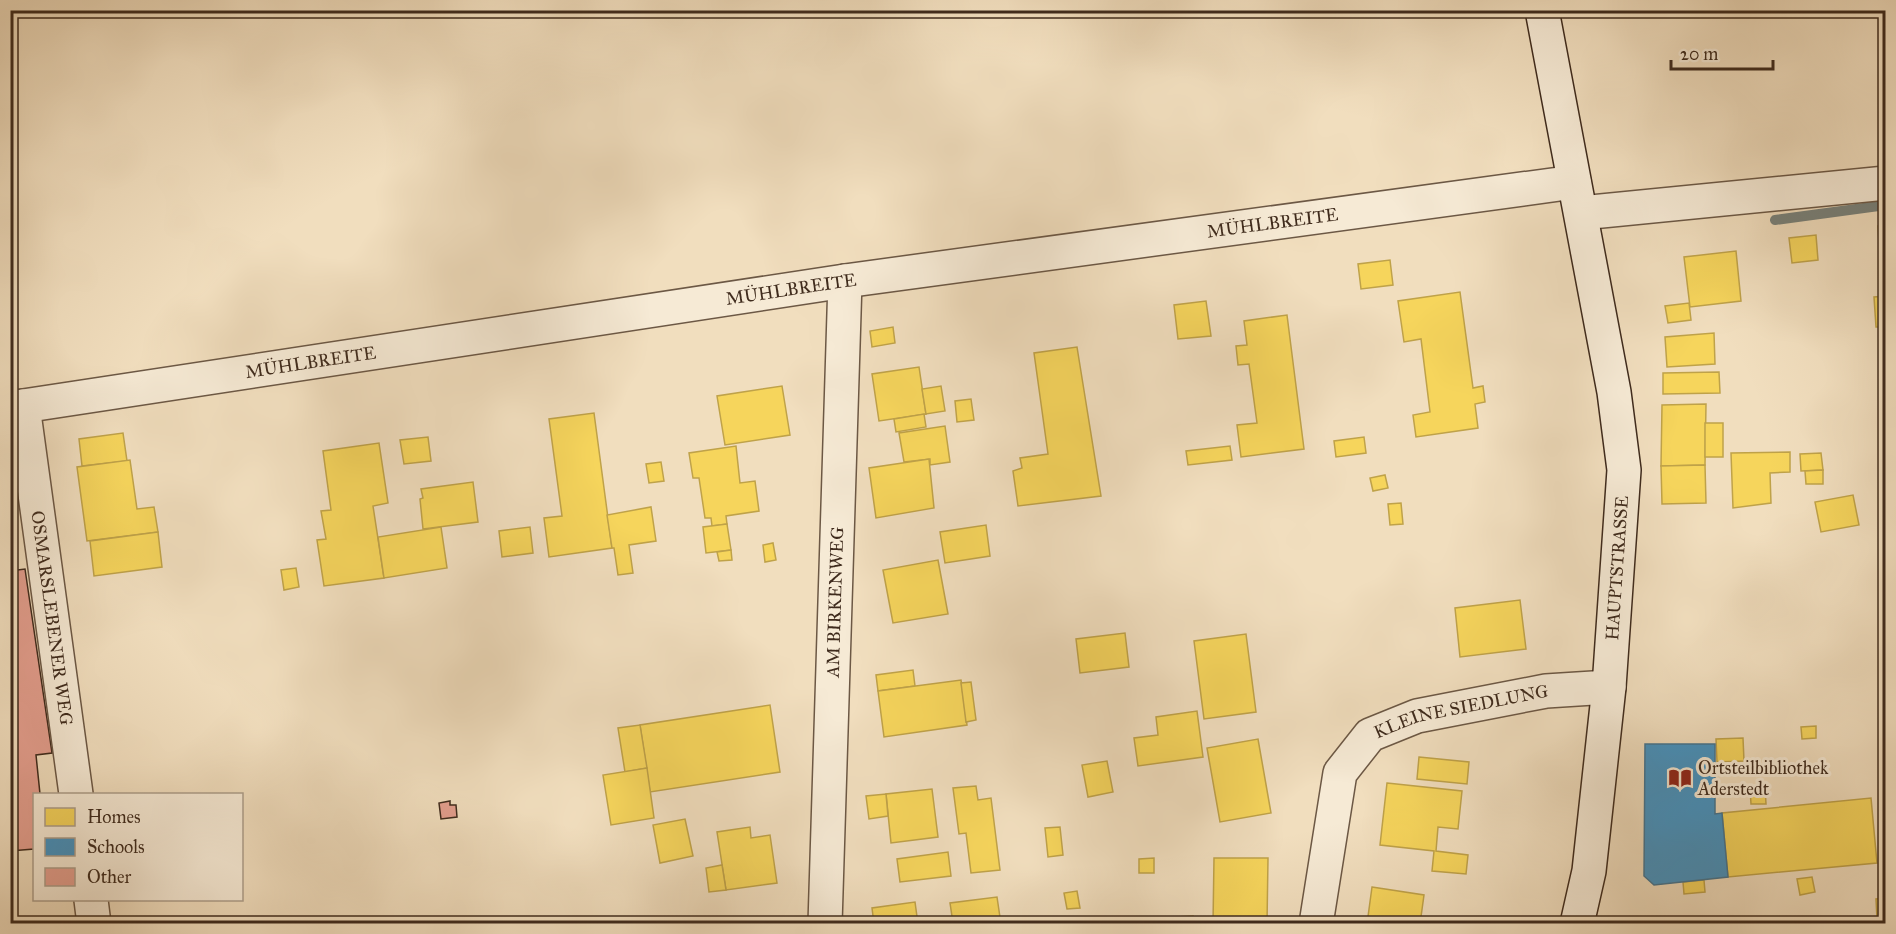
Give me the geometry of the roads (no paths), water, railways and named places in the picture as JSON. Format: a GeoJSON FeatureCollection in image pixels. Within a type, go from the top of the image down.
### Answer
{"type":"FeatureCollection","features":[{"type":"Feature","properties":{"kind":"street","name":"HAUPTSTRASSE"},"geometry":{"type":"LineString","coordinates":[[1542,10],[1614,392],[1624,470],[1609,687],[1589,871],[1577,924]]}},
{"type":"Feature","properties":{"kind":"street","name":"MÜHLBREITE"},"geometry":{"type":"LineString","coordinates":[[16,407],[845,281],[1574,182]]}},
{"type":"Feature","properties":{"kind":"street"},"geometry":{"type":"LineString","coordinates":[[1581,213],[1886,183]]}},
{"type":"Feature","properties":{"kind":"street","name":"AM BIRKENWEG"},"geometry":{"type":"LineString","coordinates":[[825,924],[845,281]]}},
{"type":"Feature","properties":{"kind":"street","name":"OSMARSLEBENER WEG"},"geometry":{"type":"LineString","coordinates":[[16,407],[76,793]]}},
{"type":"Feature","properties":{"kind":"street","name":"KLEINE SIEDLUNG"},"geometry":{"type":"LineString","coordinates":[[1316,924],[1340,773],[1370,735],[1417,716],[1546,691],[1609,687]]}},
{"type":"Feature","properties":{"kind":"street"},"geometry":{"type":"LineString","coordinates":[[91,901],[94,924]]}},
{"type":"Feature","properties":{"kind":"waterway"},"geometry":{"type":"LineString","coordinates":[[1775,220],[1886,205]]}},
{"type":"Feature","properties":{"kind":"place","name":"Ortsteilbibliothek Aderstedt"},"geometry":{"type":"Point","coordinates":[1680,778]}}]}
